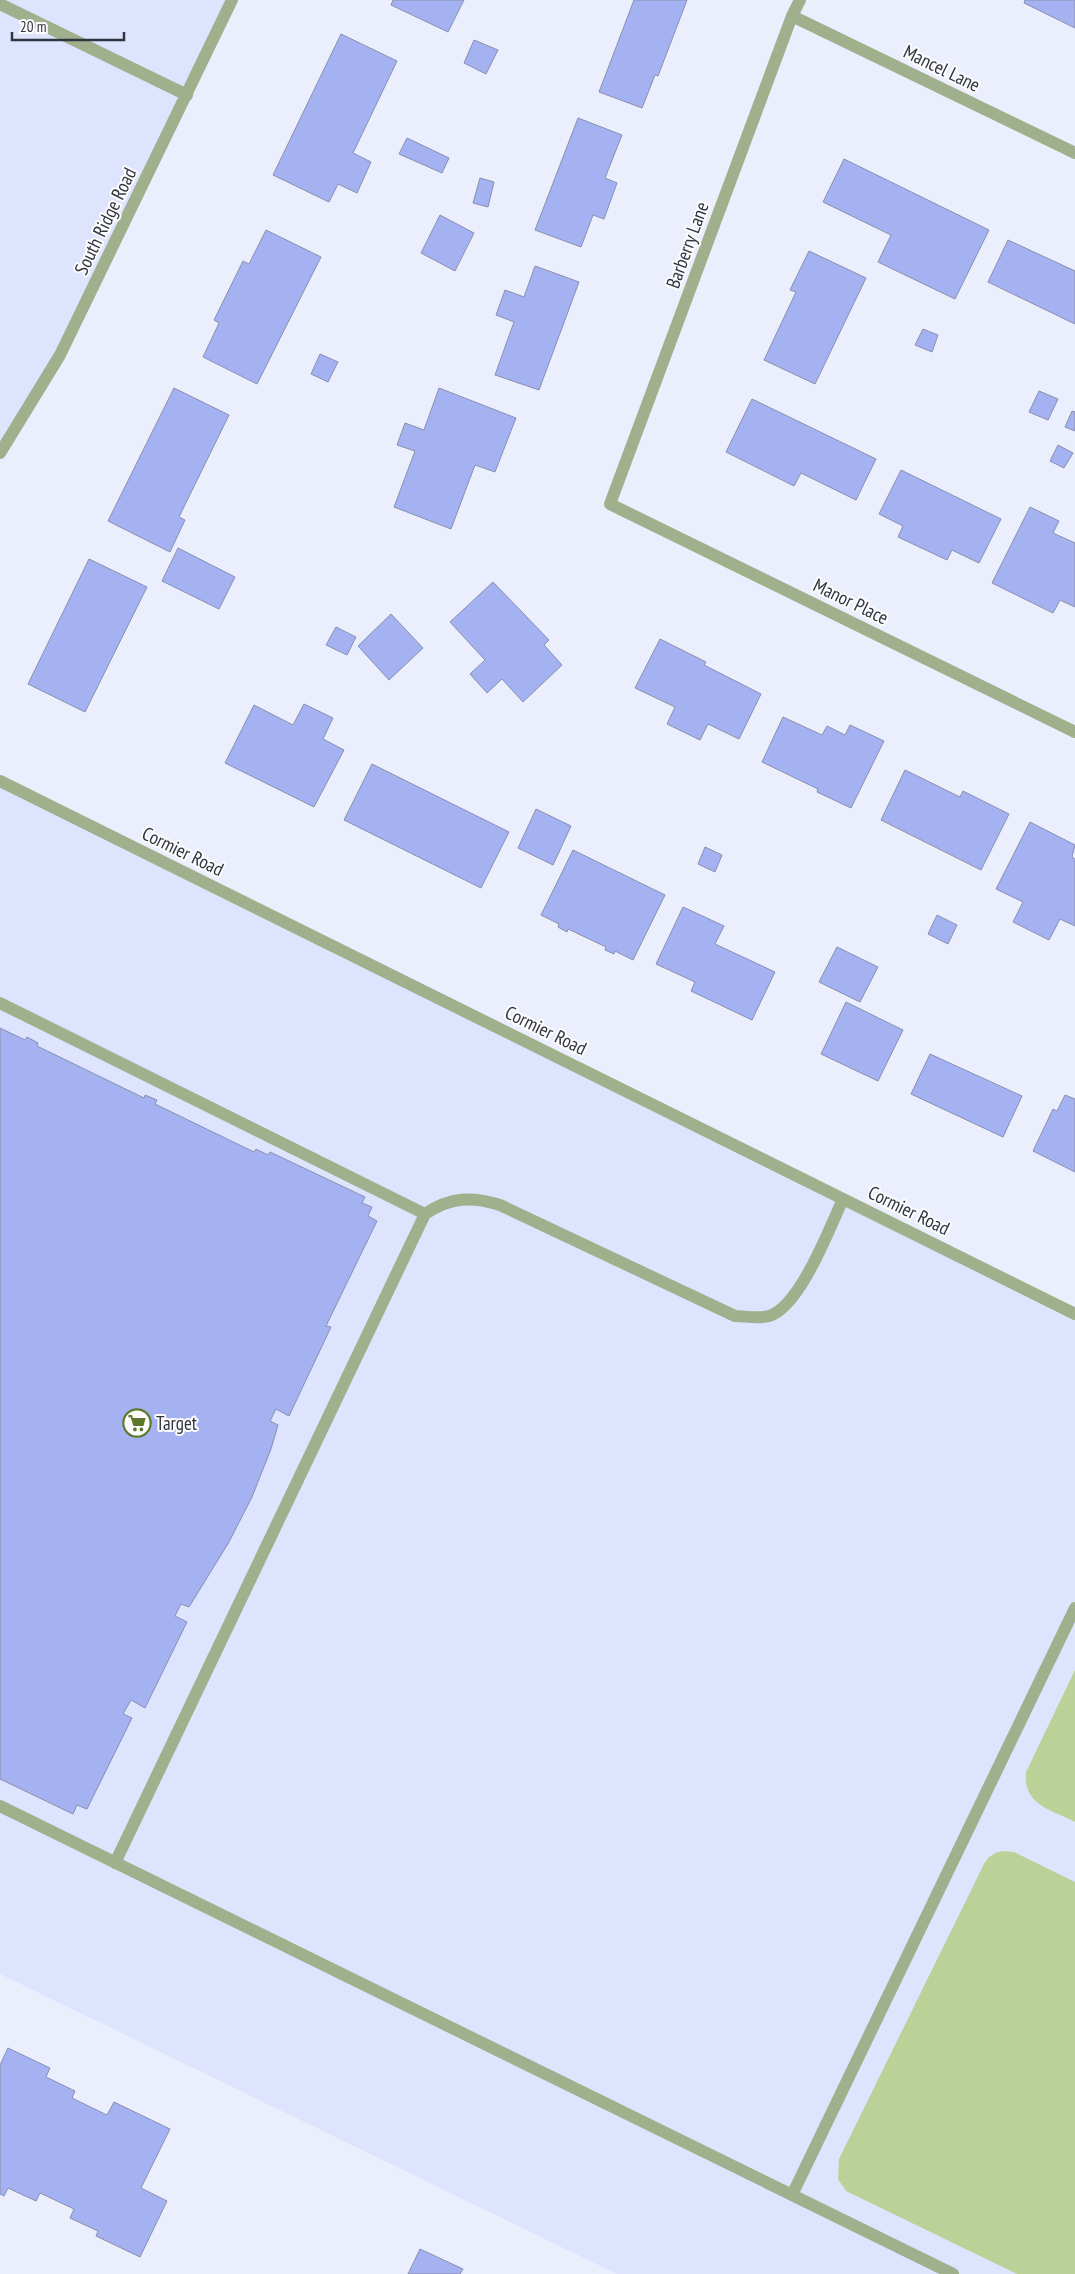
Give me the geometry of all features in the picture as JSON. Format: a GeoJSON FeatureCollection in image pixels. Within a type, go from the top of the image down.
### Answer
{"type":"FeatureCollection","features":[{"type":"Feature","properties":{"kind":"street","name":"South Ridge Road"},"geometry":{"type":"LineString","coordinates":[[0,453],[60,355],[232,0]]}},
{"type":"Feature","properties":{"kind":"street","name":"Barberry Lane"},"geometry":{"type":"LineString","coordinates":[[610,504],[792,16],[800,0]]}},
{"type":"Feature","properties":{"kind":"street"},"geometry":{"type":"LineString","coordinates":[[0,4],[187,95]]}},
{"type":"Feature","properties":{"kind":"street","name":"Mancel Lane"},"geometry":{"type":"LineString","coordinates":[[792,16],[1075,153]]}},
{"type":"Feature","properties":{"kind":"street","name":"Manor Place"},"geometry":{"type":"LineString","coordinates":[[610,504],[1075,732]]}},
{"type":"Feature","properties":{"kind":"street","name":"Cormier Road"},"geometry":{"type":"LineString","coordinates":[[0,781],[1075,1314]]}},
{"type":"Feature","properties":{"kind":"street"},"geometry":{"type":"LineString","coordinates":[[0,1003],[425,1214]]}},
{"type":"Feature","properties":{"kind":"street"},"geometry":{"type":"LineString","coordinates":[[115,1862],[425,1214],[441,1203],[481,1199],[500,1205],[735,1316],[769,1316],[784,1308],[803,1284],[843,1199]]}},
{"type":"Feature","properties":{"kind":"street"},"geometry":{"type":"LineString","coordinates":[[792,2195],[1075,1608]]}},
{"type":"Feature","properties":{"kind":"street"},"geometry":{"type":"LineString","coordinates":[[0,1806],[952,2274]]}},
{"type":"Feature","properties":{"kind":"shaded area"},"geometry":{"type":"Polygon","coordinates":[[[0,0],[232,0],[60,355],[0,453],[0,0]]]}},
{"type":"Feature","properties":{"kind":"shaded area"},"geometry":{"type":"Polygon","coordinates":[[[0,781],[1075,1314],[1075,2274],[617,2274],[0,1974],[0,781]]]}},
{"type":"Feature","properties":{"kind":"green space"},"geometry":{"type":"Polygon","coordinates":[[[1075,1670],[1075,1822],[1040,1805],[1034,1799],[1026,1783],[1026,1772],[1075,1670]]]}},
{"type":"Feature","properties":{"kind":"green space"},"geometry":{"type":"Polygon","coordinates":[[[1005,1851],[1014,1852],[1075,1882],[1075,2274],[1017,2274],[846,2191],[838,2179],[839,2159],[983,1866],[992,1855],[1005,1851]]]}},
{"type":"Feature","properties":{"kind":"building"},"geometry":{"type":"Polygon","coordinates":[[[393,0],[464,0],[448,32],[391,5],[393,0]]]}},
{"type":"Feature","properties":{"kind":"building"},"geometry":{"type":"Polygon","coordinates":[[[634,0],[687,0],[658,76],[655,75],[642,108],[599,92],[634,0]]]}},
{"type":"Feature","properties":{"kind":"building"},"geometry":{"type":"Polygon","coordinates":[[[1025,0],[1075,0],[1075,28],[1024,3],[1025,0]]]}},
{"type":"Feature","properties":{"kind":"building"},"geometry":{"type":"Polygon","coordinates":[[[341,34],[397,61],[353,153],[371,162],[357,193],[338,184],[329,202],[273,175],[341,34]]]}},
{"type":"Feature","properties":{"kind":"building"},"geometry":{"type":"Polygon","coordinates":[[[474,40],[498,50],[486,74],[464,63],[474,40]]]}},
{"type":"Feature","properties":{"kind":"building"},"geometry":{"type":"Polygon","coordinates":[[[578,118],[622,135],[605,178],[617,183],[604,219],[593,215],[581,247],[535,230],[578,118]]]}},
{"type":"Feature","properties":{"kind":"building"},"geometry":{"type":"Polygon","coordinates":[[[407,138],[449,158],[442,173],[399,154],[407,138]]]}},
{"type":"Feature","properties":{"kind":"building"},"geometry":{"type":"Polygon","coordinates":[[[844,159],[989,230],[955,299],[878,262],[891,235],[823,202],[844,159]]]}},
{"type":"Feature","properties":{"kind":"building"},"geometry":{"type":"Polygon","coordinates":[[[480,178],[494,182],[488,207],[473,203],[480,178]]]}},
{"type":"Feature","properties":{"kind":"building"},"geometry":{"type":"Polygon","coordinates":[[[440,215],[474,233],[455,271],[421,253],[440,215]]]}},
{"type":"Feature","properties":{"kind":"building"},"geometry":{"type":"Polygon","coordinates":[[[266,230],[321,257],[257,384],[203,357],[219,323],[214,320],[243,261],[249,264],[266,230]]]}},
{"type":"Feature","properties":{"kind":"building"},"geometry":{"type":"Polygon","coordinates":[[[1008,240],[1075,271],[1075,324],[988,282],[1008,240]]]}},
{"type":"Feature","properties":{"kind":"building"},"geometry":{"type":"Polygon","coordinates":[[[809,251],[866,278],[815,384],[764,360],[796,292],[790,290],[809,251]]]}},
{"type":"Feature","properties":{"kind":"building"},"geometry":{"type":"Polygon","coordinates":[[[535,266],[579,282],[539,390],[495,375],[514,322],[496,315],[505,290],[524,297],[535,266]]]}},
{"type":"Feature","properties":{"kind":"building"},"geometry":{"type":"Polygon","coordinates":[[[923,329],[938,335],[932,352],[915,345],[923,329]]]}},
{"type":"Feature","properties":{"kind":"building"},"geometry":{"type":"Polygon","coordinates":[[[320,354],[338,362],[328,382],[311,374],[320,354]]]}},
{"type":"Feature","properties":{"kind":"building"},"geometry":{"type":"Polygon","coordinates":[[[174,388],[229,415],[179,517],[185,520],[170,552],[108,521],[174,388]]]}},
{"type":"Feature","properties":{"kind":"building"},"geometry":{"type":"Polygon","coordinates":[[[439,388],[516,418],[495,472],[475,465],[451,529],[394,507],[415,451],[397,445],[405,423],[424,430],[439,388]]]}},
{"type":"Feature","properties":{"kind":"building"},"geometry":{"type":"Polygon","coordinates":[[[1039,391],[1058,399],[1048,420],[1029,412],[1039,391]]]}},
{"type":"Feature","properties":{"kind":"building"},"geometry":{"type":"Polygon","coordinates":[[[752,399],[876,459],[856,500],[801,473],[794,486],[726,452],[752,399]]]}},
{"type":"Feature","properties":{"kind":"building"},"geometry":{"type":"Polygon","coordinates":[[[1072,411],[1075,412],[1075,431],[1065,427],[1072,411]]]}},
{"type":"Feature","properties":{"kind":"building"},"geometry":{"type":"Polygon","coordinates":[[[1058,445],[1073,453],[1064,468],[1050,461],[1058,445]]]}},
{"type":"Feature","properties":{"kind":"building"},"geometry":{"type":"Polygon","coordinates":[[[901,470],[1001,519],[979,563],[952,550],[947,560],[898,537],[903,526],[879,514],[901,470]]]}},
{"type":"Feature","properties":{"kind":"building"},"geometry":{"type":"Polygon","coordinates":[[[1030,507],[1059,521],[1053,533],[1075,543],[1075,607],[1060,600],[1053,613],[992,583],[1030,507]]]}},
{"type":"Feature","properties":{"kind":"building"},"geometry":{"type":"Polygon","coordinates":[[[178,548],[235,577],[219,609],[162,581],[178,548]]]}},
{"type":"Feature","properties":{"kind":"building"},"geometry":{"type":"Polygon","coordinates":[[[89,559],[147,587],[85,712],[28,684],[89,559]]]}},
{"type":"Feature","properties":{"kind":"building"},"geometry":{"type":"Polygon","coordinates":[[[493,582],[549,640],[544,645],[562,665],[523,702],[502,679],[487,693],[470,674],[485,660],[450,622],[493,582]]]}},
{"type":"Feature","properties":{"kind":"building"},"geometry":{"type":"Polygon","coordinates":[[[391,614],[423,648],[389,680],[358,646],[391,614]]]}},
{"type":"Feature","properties":{"kind":"building"},"geometry":{"type":"Polygon","coordinates":[[[336,627],[356,637],[347,655],[326,645],[336,627]]]}},
{"type":"Feature","properties":{"kind":"building"},"geometry":{"type":"Polygon","coordinates":[[[660,639],[706,662],[704,665],[761,694],[739,739],[708,724],[700,740],[667,724],[675,707],[635,688],[660,639]]]}},
{"type":"Feature","properties":{"kind":"building"},"geometry":{"type":"Polygon","coordinates":[[[304,704],[333,718],[323,739],[344,750],[314,807],[225,763],[254,705],[293,725],[304,704]]]}},
{"type":"Feature","properties":{"kind":"building"},"geometry":{"type":"Polygon","coordinates":[[[783,717],[822,735],[827,726],[845,735],[850,725],[884,741],[851,808],[817,792],[818,789],[762,762],[783,717]]]}},
{"type":"Feature","properties":{"kind":"building"},"geometry":{"type":"Polygon","coordinates":[[[372,764],[509,832],[481,888],[344,820],[372,764]]]}},
{"type":"Feature","properties":{"kind":"building"},"geometry":{"type":"Polygon","coordinates":[[[905,770],[960,797],[963,791],[1009,814],[981,870],[881,820],[905,770]]]}},
{"type":"Feature","properties":{"kind":"building"},"geometry":{"type":"Polygon","coordinates":[[[536,809],[571,826],[553,865],[518,848],[536,809]]]}},
{"type":"Feature","properties":{"kind":"building"},"geometry":{"type":"Polygon","coordinates":[[[1030,822],[1075,845],[1072,857],[1075,859],[1075,926],[1060,919],[1049,940],[1013,922],[1023,902],[996,889],[1030,822]]]}},
{"type":"Feature","properties":{"kind":"building"},"geometry":{"type":"Polygon","coordinates":[[[705,847],[722,855],[715,872],[698,864],[705,847]]]}},
{"type":"Feature","properties":{"kind":"building"},"geometry":{"type":"Polygon","coordinates":[[[573,850],[665,895],[633,960],[615,951],[614,954],[605,950],[606,947],[568,929],[567,932],[558,927],[559,924],[541,915],[573,850]]]}},
{"type":"Feature","properties":{"kind":"building"},"geometry":{"type":"Polygon","coordinates":[[[683,907],[724,926],[715,944],[775,972],[752,1020],[691,991],[695,982],[656,964],[683,907]]]}},
{"type":"Feature","properties":{"kind":"building"},"geometry":{"type":"Polygon","coordinates":[[[937,915],[957,925],[948,944],[928,934],[937,915]]]}},
{"type":"Feature","properties":{"kind":"building"},"geometry":{"type":"Polygon","coordinates":[[[837,947],[878,967],[860,1002],[819,982],[837,947]]]}},
{"type":"Feature","properties":{"kind":"building"},"geometry":{"type":"Polygon","coordinates":[[[846,1002],[903,1030],[878,1081],[821,1054],[846,1002]]]}},
{"type":"Feature","properties":{"kind":"building","name":"Target"},"geometry":{"type":"Polygon","coordinates":[[[0,1028],[25,1040],[27,1037],[38,1043],[37,1046],[144,1098],[145,1095],[157,1100],[155,1104],[254,1152],[256,1149],[268,1155],[270,1152],[365,1197],[362,1203],[372,1207],[368,1216],[377,1221],[326,1326],[331,1327],[289,1416],[276,1409],[270,1421],[278,1425],[271,1449],[252,1497],[229,1542],[189,1607],[181,1604],[175,1616],[187,1622],[145,1708],[131,1700],[123,1714],[132,1718],[87,1809],[77,1805],[73,1814],[0,1779],[0,1028]]]}},
{"type":"Feature","properties":{"kind":"building"},"geometry":{"type":"Polygon","coordinates":[[[930,1054],[1022,1096],[1003,1137],[911,1094],[930,1054]]]}},
{"type":"Feature","properties":{"kind":"building"},"geometry":{"type":"Polygon","coordinates":[[[1065,1095],[1075,1099],[1075,1172],[1033,1151],[1053,1109],[1057,1111],[1065,1095]]]}},
{"type":"Feature","properties":{"kind":"building"},"geometry":{"type":"Polygon","coordinates":[[[8,2048],[50,2068],[46,2077],[75,2091],[72,2098],[107,2115],[114,2102],[170,2129],[141,2188],[167,2201],[140,2257],[96,2236],[98,2231],[70,2218],[74,2209],[40,2193],[36,2201],[8,2188],[4,2196],[0,2194],[0,2065],[8,2048]]]}},
{"type":"Feature","properties":{"kind":"building"},"geometry":{"type":"Polygon","coordinates":[[[420,2249],[463,2269],[460,2274],[408,2274],[420,2249]]]}},
{"type":"Feature","properties":{"kind":"place","name":"Target"},"geometry":{"type":"Point","coordinates":[137,1423]}}]}
